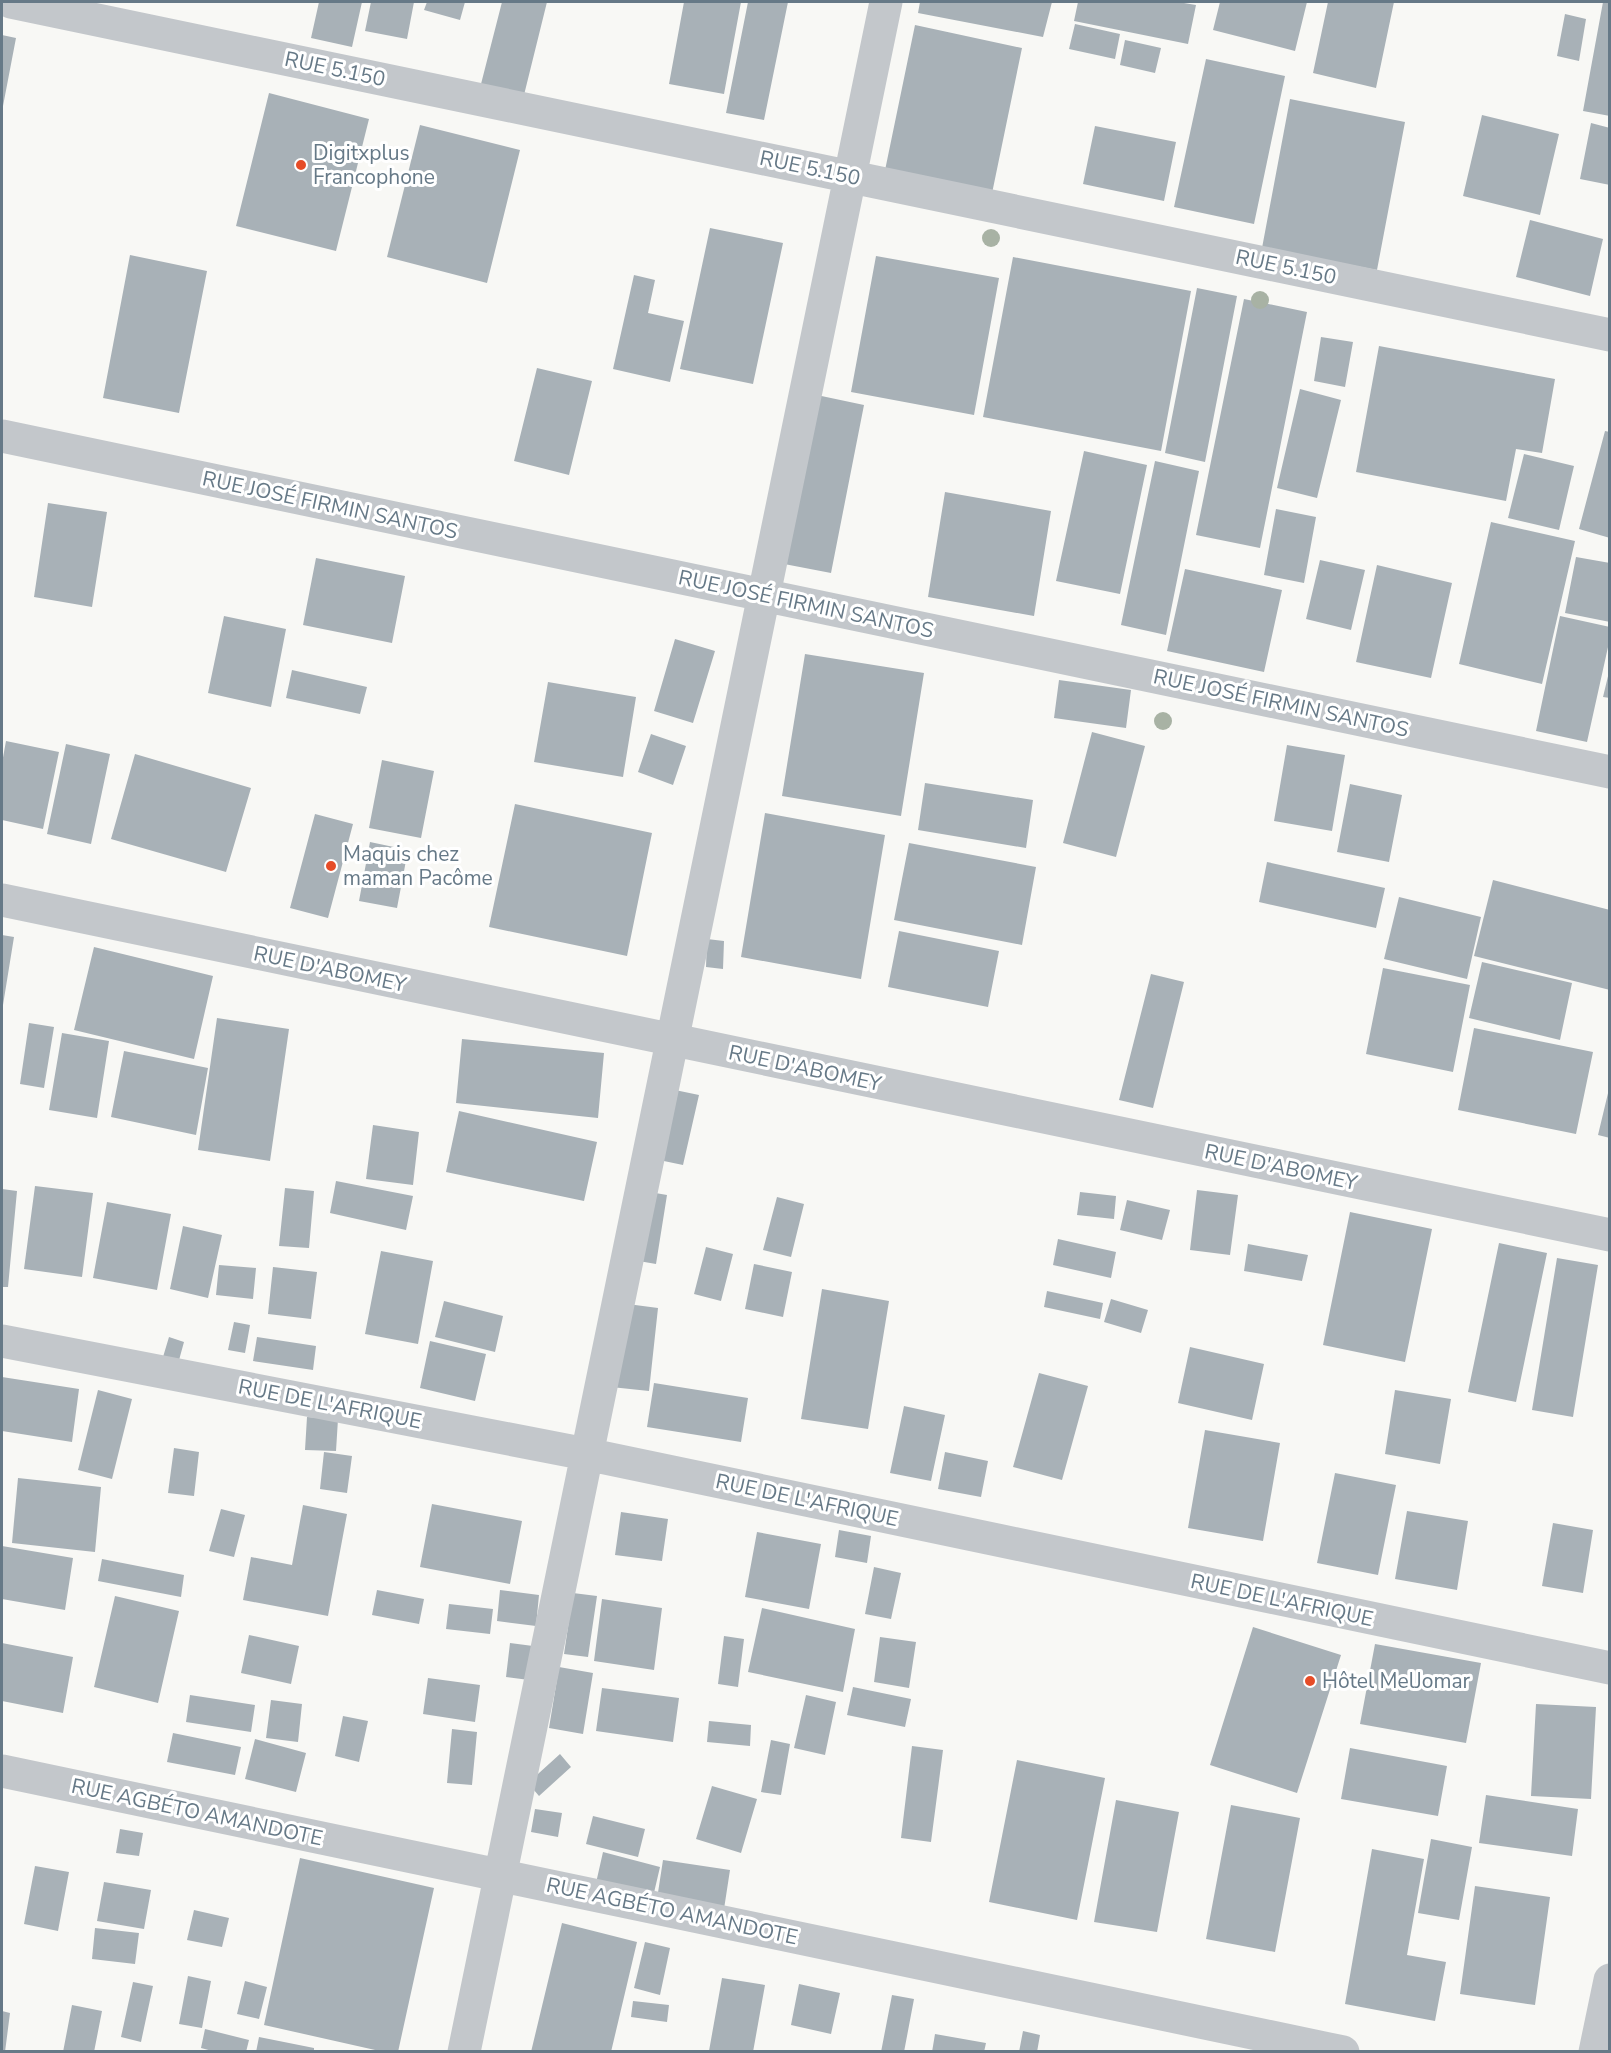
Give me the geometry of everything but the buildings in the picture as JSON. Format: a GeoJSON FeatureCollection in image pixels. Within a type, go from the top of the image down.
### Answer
{"type":"FeatureCollection","features":[{"type":"Feature","properties":{"kind":"street","name":"RUE 5.150"},"geometry":{"type":"LineString","coordinates":[[11,2],[1610,335]]}},
{"type":"Feature","properties":{"kind":"street"},"geometry":{"type":"LineString","coordinates":[[464,2052],[886,2]]}},
{"type":"Feature","properties":{"kind":"street","name":"RUE JOSÉ FIRMIN SANTOS"},"geometry":{"type":"LineString","coordinates":[[2,436],[1610,772]]}},
{"type":"Feature","properties":{"kind":"street","name":"RUE D'ABOMEY"},"geometry":{"type":"LineString","coordinates":[[2,900],[1610,1235]]}},
{"type":"Feature","properties":{"kind":"street","name":"RUE DE L'AFRIQUE"},"geometry":{"type":"LineString","coordinates":[[2,1341],[586,1454],[1610,1668]]}},
{"type":"Feature","properties":{"kind":"street","name":"RUE AGBÉTO AMANDOTE"},"geometry":{"type":"LineString","coordinates":[[2,1771],[1343,2052]]}},
{"type":"Feature","properties":{"kind":"street"},"geometry":{"type":"LineString","coordinates":[[1595,2052],[1610,1980]]}},
{"type":"Feature","properties":{"kind":"place","name":"Digitxplus Francophone"},"geometry":{"type":"Point","coordinates":[301,165]}},
{"type":"Feature","properties":{"kind":"place","name":"Maquis chez maman Pacôme"},"geometry":{"type":"Point","coordinates":[331,866]}},
{"type":"Feature","properties":{"kind":"place","name":"Hôtel MelJomar"},"geometry":{"type":"Point","coordinates":[1310,1681]}}]}
